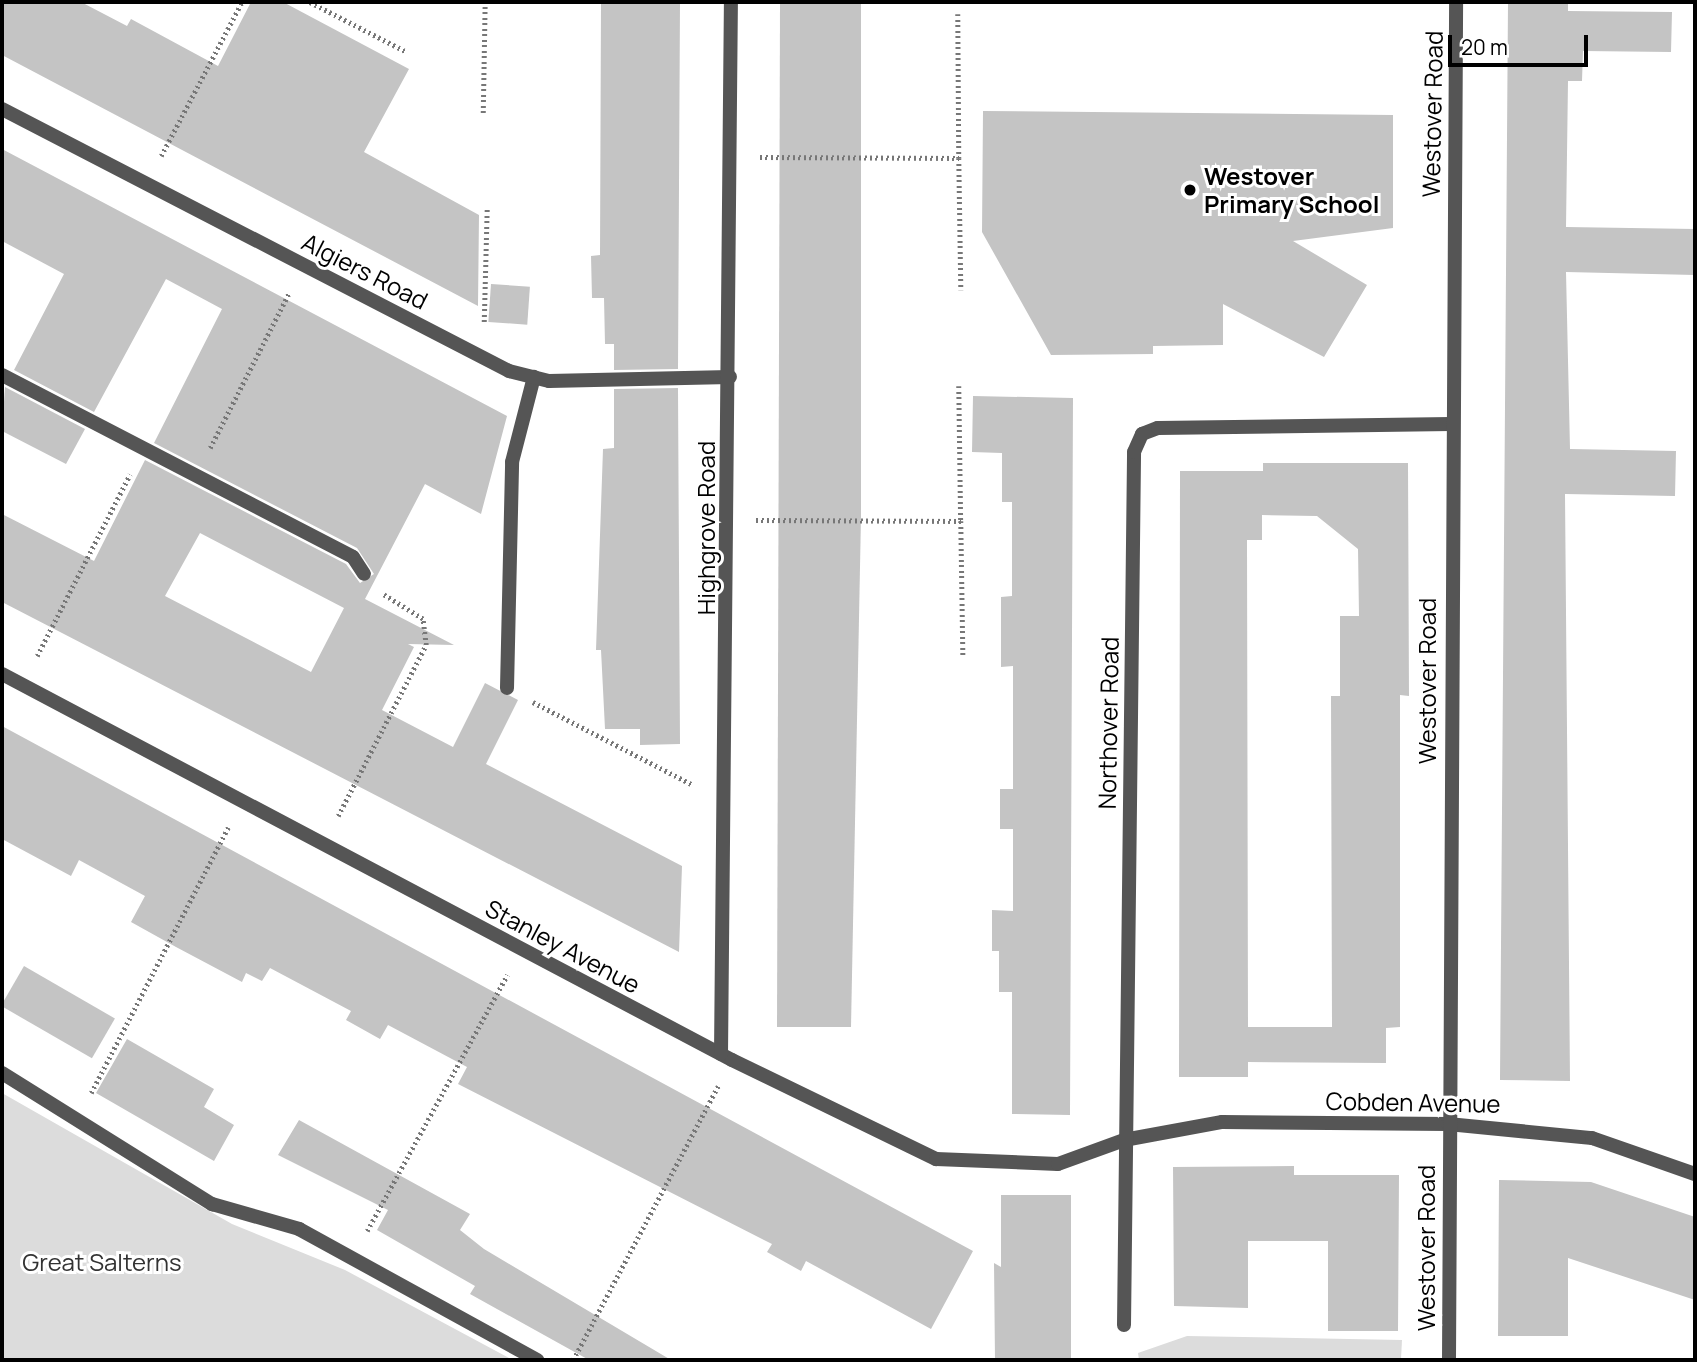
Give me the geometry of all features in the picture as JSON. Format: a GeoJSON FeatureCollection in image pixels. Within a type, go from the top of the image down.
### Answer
{"type":"FeatureCollection","features":[{"type":"Feature","properties":{"kind":"street","name":"Highgrove Road"},"geometry":{"type":"LineString","coordinates":[[726,1057],[731,2]]}},
{"type":"Feature","properties":{"kind":"street","name":"Westover Road"},"geometry":{"type":"LineString","coordinates":[[1449,1360],[1451,424],[1456,2]]}},
{"type":"Feature","properties":{"kind":"street","name":"Algiers Road"},"geometry":{"type":"LineString","coordinates":[[2,109],[483,357],[534,377],[730,377]]}},
{"type":"Feature","properties":{"kind":"street"},"geometry":{"type":"LineString","coordinates":[[2,375],[353,557],[364,574]]}},
{"type":"Feature","properties":{"kind":"street"},"geometry":{"type":"LineString","coordinates":[[507,688],[512,462],[534,377]]}},
{"type":"Feature","properties":{"kind":"street","name":"Northover Road"},"geometry":{"type":"LineString","coordinates":[[1124,1325],[1124,1140],[1134,452],[1142,434],[1158,428],[1451,424]]}},
{"type":"Feature","properties":{"kind":"street","name":"Stanley Avenue"},"geometry":{"type":"LineString","coordinates":[[2,674],[726,1057],[936,1159],[1058,1164],[1124,1140]]}},
{"type":"Feature","properties":{"kind":"street"},"geometry":{"type":"LineString","coordinates":[[2,1073],[212,1204],[299,1229],[537,1360]]}},
{"type":"Feature","properties":{"kind":"street","name":"Cobden Avenue"},"geometry":{"type":"LineString","coordinates":[[1124,1140],[1222,1122],[1448,1124],[1592,1138],[1695,1174]]}},
{"type":"Feature","properties":{"kind":"path"},"geometry":{"type":"LineString","coordinates":[[146,184],[242,2]]}},
{"type":"Feature","properties":{"kind":"path"},"geometry":{"type":"LineString","coordinates":[[310,2],[405,51]]}},
{"type":"Feature","properties":{"kind":"path"},"geometry":{"type":"LineString","coordinates":[[483,113],[485,2]]}},
{"type":"Feature","properties":{"kind":"path"},"geometry":{"type":"LineString","coordinates":[[958,14],[961,290]]}},
{"type":"Feature","properties":{"kind":"path"},"geometry":{"type":"LineString","coordinates":[[731,157],[959,158]]}},
{"type":"Feature","properties":{"kind":"path"},"geometry":{"type":"LineString","coordinates":[[483,357],[487,207]]}},
{"type":"Feature","properties":{"kind":"path"},"geometry":{"type":"LineString","coordinates":[[195,476],[303,264]]}},
{"type":"Feature","properties":{"kind":"path"},"geometry":{"type":"LineString","coordinates":[[959,386],[963,655]]}},
{"type":"Feature","properties":{"kind":"path"},"geometry":{"type":"LineString","coordinates":[[23,685],[143,448]]}},
{"type":"Feature","properties":{"kind":"path"},"geometry":{"type":"LineString","coordinates":[[729,519],[961,521]]}},
{"type":"Feature","properties":{"kind":"path"},"geometry":{"type":"LineString","coordinates":[[323,845],[426,645],[423,619],[387,599],[364,574]]}},
{"type":"Feature","properties":{"kind":"path"},"geometry":{"type":"LineString","coordinates":[[507,688],[727,801]]}},
{"type":"Feature","properties":{"kind":"path"},"geometry":{"type":"LineString","coordinates":[[76,1120],[242,802]]}},
{"type":"Feature","properties":{"kind":"path"},"geometry":{"type":"LineString","coordinates":[[352,1258],[521,949]]}},
{"type":"Feature","properties":{"kind":"path"},"geometry":{"type":"LineString","coordinates":[[573,1360],[726,1057]]}},
{"type":"Feature","properties":{"kind":"green space","name":"Great Salterns"},"geometry":{"type":"Polygon","coordinates":[[[2,1093],[232,1224],[345,1270],[513,1360],[2,1360],[2,1093]]]}},
{"type":"Feature","properties":{"kind":"green space"},"geometry":{"type":"Polygon","coordinates":[[[1187,1336],[1402,1340],[1401,1359],[1139,1360],[1138,1353],[1187,1336]]]}},
{"type":"Feature","properties":{"kind":"building"},"geometry":{"type":"Polygon","coordinates":[[[2,2],[81,2],[127,26],[131,19],[218,66],[251,2],[283,2],[409,69],[364,152],[479,215],[478,306],[2,55],[2,2]]]}},
{"type":"Feature","properties":{"kind":"building"},"geometry":{"type":"Polygon","coordinates":[[[601,2],[680,2],[678,369],[614,370],[614,344],[605,344],[604,298],[592,298],[591,256],[600,255],[601,2]]]}},
{"type":"Feature","properties":{"kind":"building"},"geometry":{"type":"Polygon","coordinates":[[[780,2],[861,2],[861,516],[851,1027],[777,1027],[780,2]]]}},
{"type":"Feature","properties":{"kind":"building"},"geometry":{"type":"Polygon","coordinates":[[[1508,2],[1568,2],[1568,11],[1672,12],[1671,52],[1583,51],[1582,81],[1568,81],[1566,227],[1695,229],[1695,275],[1566,272],[1570,449],[1676,451],[1675,496],[1565,494],[1570,1081],[1500,1080],[1508,2]]]}},
{"type":"Feature","properties":{"kind":"building"},"geometry":{"type":"Polygon","coordinates":[[[983,111],[1393,115],[1393,228],[1293,241],[1367,285],[1324,357],[1223,304],[1223,345],[1153,346],[1153,354],[1051,355],[982,232],[983,111]]]}},
{"type":"Feature","properties":{"kind":"building"},"geometry":{"type":"Polygon","coordinates":[[[2,149],[507,416],[481,514],[425,484],[365,599],[454,645],[408,644],[414,647],[382,710],[453,747],[485,683],[518,700],[486,764],[682,866],[679,952],[2,602],[2,514],[94,561],[145,460],[346,564],[360,583],[374,574],[357,548],[154,443],[222,309],[166,279],[94,412],[14,370],[64,274],[2,241],[2,149]],[[200,533],[165,596],[311,672],[344,608],[200,533]]]}},
{"type":"Feature","properties":{"kind":"building"},"geometry":{"type":"Polygon","coordinates":[[[491,284],[530,287],[527,325],[488,322],[491,284]]]}},
{"type":"Feature","properties":{"kind":"building"},"geometry":{"type":"Polygon","coordinates":[[[5,387],[85,429],[66,464],[2,431],[5,387]]]}},
{"type":"Feature","properties":{"kind":"building"},"geometry":{"type":"Polygon","coordinates":[[[678,388],[680,744],[640,745],[640,729],[605,729],[601,650],[596,650],[603,449],[614,448],[614,389],[678,388]]]}},
{"type":"Feature","properties":{"kind":"building"},"geometry":{"type":"Polygon","coordinates":[[[973,396],[1073,398],[1070,1115],[1012,1114],[1012,992],[999,992],[999,951],[992,951],[992,910],[1013,911],[1013,829],[1000,829],[1000,789],[1013,789],[1013,666],[1001,667],[1001,597],[1012,596],[1012,502],[1002,502],[1002,453],[972,452],[973,396]]]}},
{"type":"Feature","properties":{"kind":"building"},"geometry":{"type":"Polygon","coordinates":[[[1263,463],[1408,463],[1409,696],[1400,695],[1400,1027],[1386,1028],[1386,1063],[1248,1062],[1248,1077],[1179,1077],[1180,471],[1263,471],[1263,463]],[[1262,515],[1262,540],[1247,540],[1248,1027],[1332,1027],[1331,696],[1340,696],[1340,616],[1359,616],[1358,549],[1317,516],[1262,515]]]}},
{"type":"Feature","properties":{"kind":"building"},"geometry":{"type":"Polygon","coordinates":[[[2,726],[973,1251],[931,1329],[806,1261],[801,1271],[767,1252],[772,1244],[458,1084],[467,1067],[388,1025],[380,1039],[346,1020],[351,1011],[270,968],[262,981],[246,973],[242,982],[176,947],[131,922],[145,896],[79,860],[71,876],[2,839],[2,726]]]}},
{"type":"Feature","properties":{"kind":"building"},"geometry":{"type":"Polygon","coordinates":[[[24,966],[115,1018],[92,1058],[2,1006],[24,966]]]}},
{"type":"Feature","properties":{"kind":"building"},"geometry":{"type":"Polygon","coordinates":[[[127,1039],[214,1089],[204,1107],[234,1125],[214,1161],[96,1093],[127,1039]]]}},
{"type":"Feature","properties":{"kind":"building"},"geometry":{"type":"Polygon","coordinates":[[[299,1120],[470,1214],[460,1230],[484,1249],[671,1360],[589,1360],[470,1294],[475,1286],[377,1230],[388,1210],[278,1155],[299,1120]]]}},
{"type":"Feature","properties":{"kind":"building"},"geometry":{"type":"Polygon","coordinates":[[[1294,1166],[1294,1175],[1399,1175],[1398,1331],[1328,1331],[1328,1241],[1248,1241],[1248,1308],[1174,1306],[1173,1167],[1294,1166]]]}},
{"type":"Feature","properties":{"kind":"building"},"geometry":{"type":"Polygon","coordinates":[[[1499,1180],[1591,1182],[1695,1217],[1695,1300],[1568,1258],[1568,1336],[1498,1336],[1499,1180]]]}},
{"type":"Feature","properties":{"kind":"building"},"geometry":{"type":"Polygon","coordinates":[[[1001,1195],[1071,1195],[1071,1360],[995,1360],[994,1263],[1001,1267],[1001,1195]]]}},
{"type":"Feature","properties":{"kind":"place","name":"Westover Primary School"},"geometry":{"type":"Point","coordinates":[1190,190]}}]}
